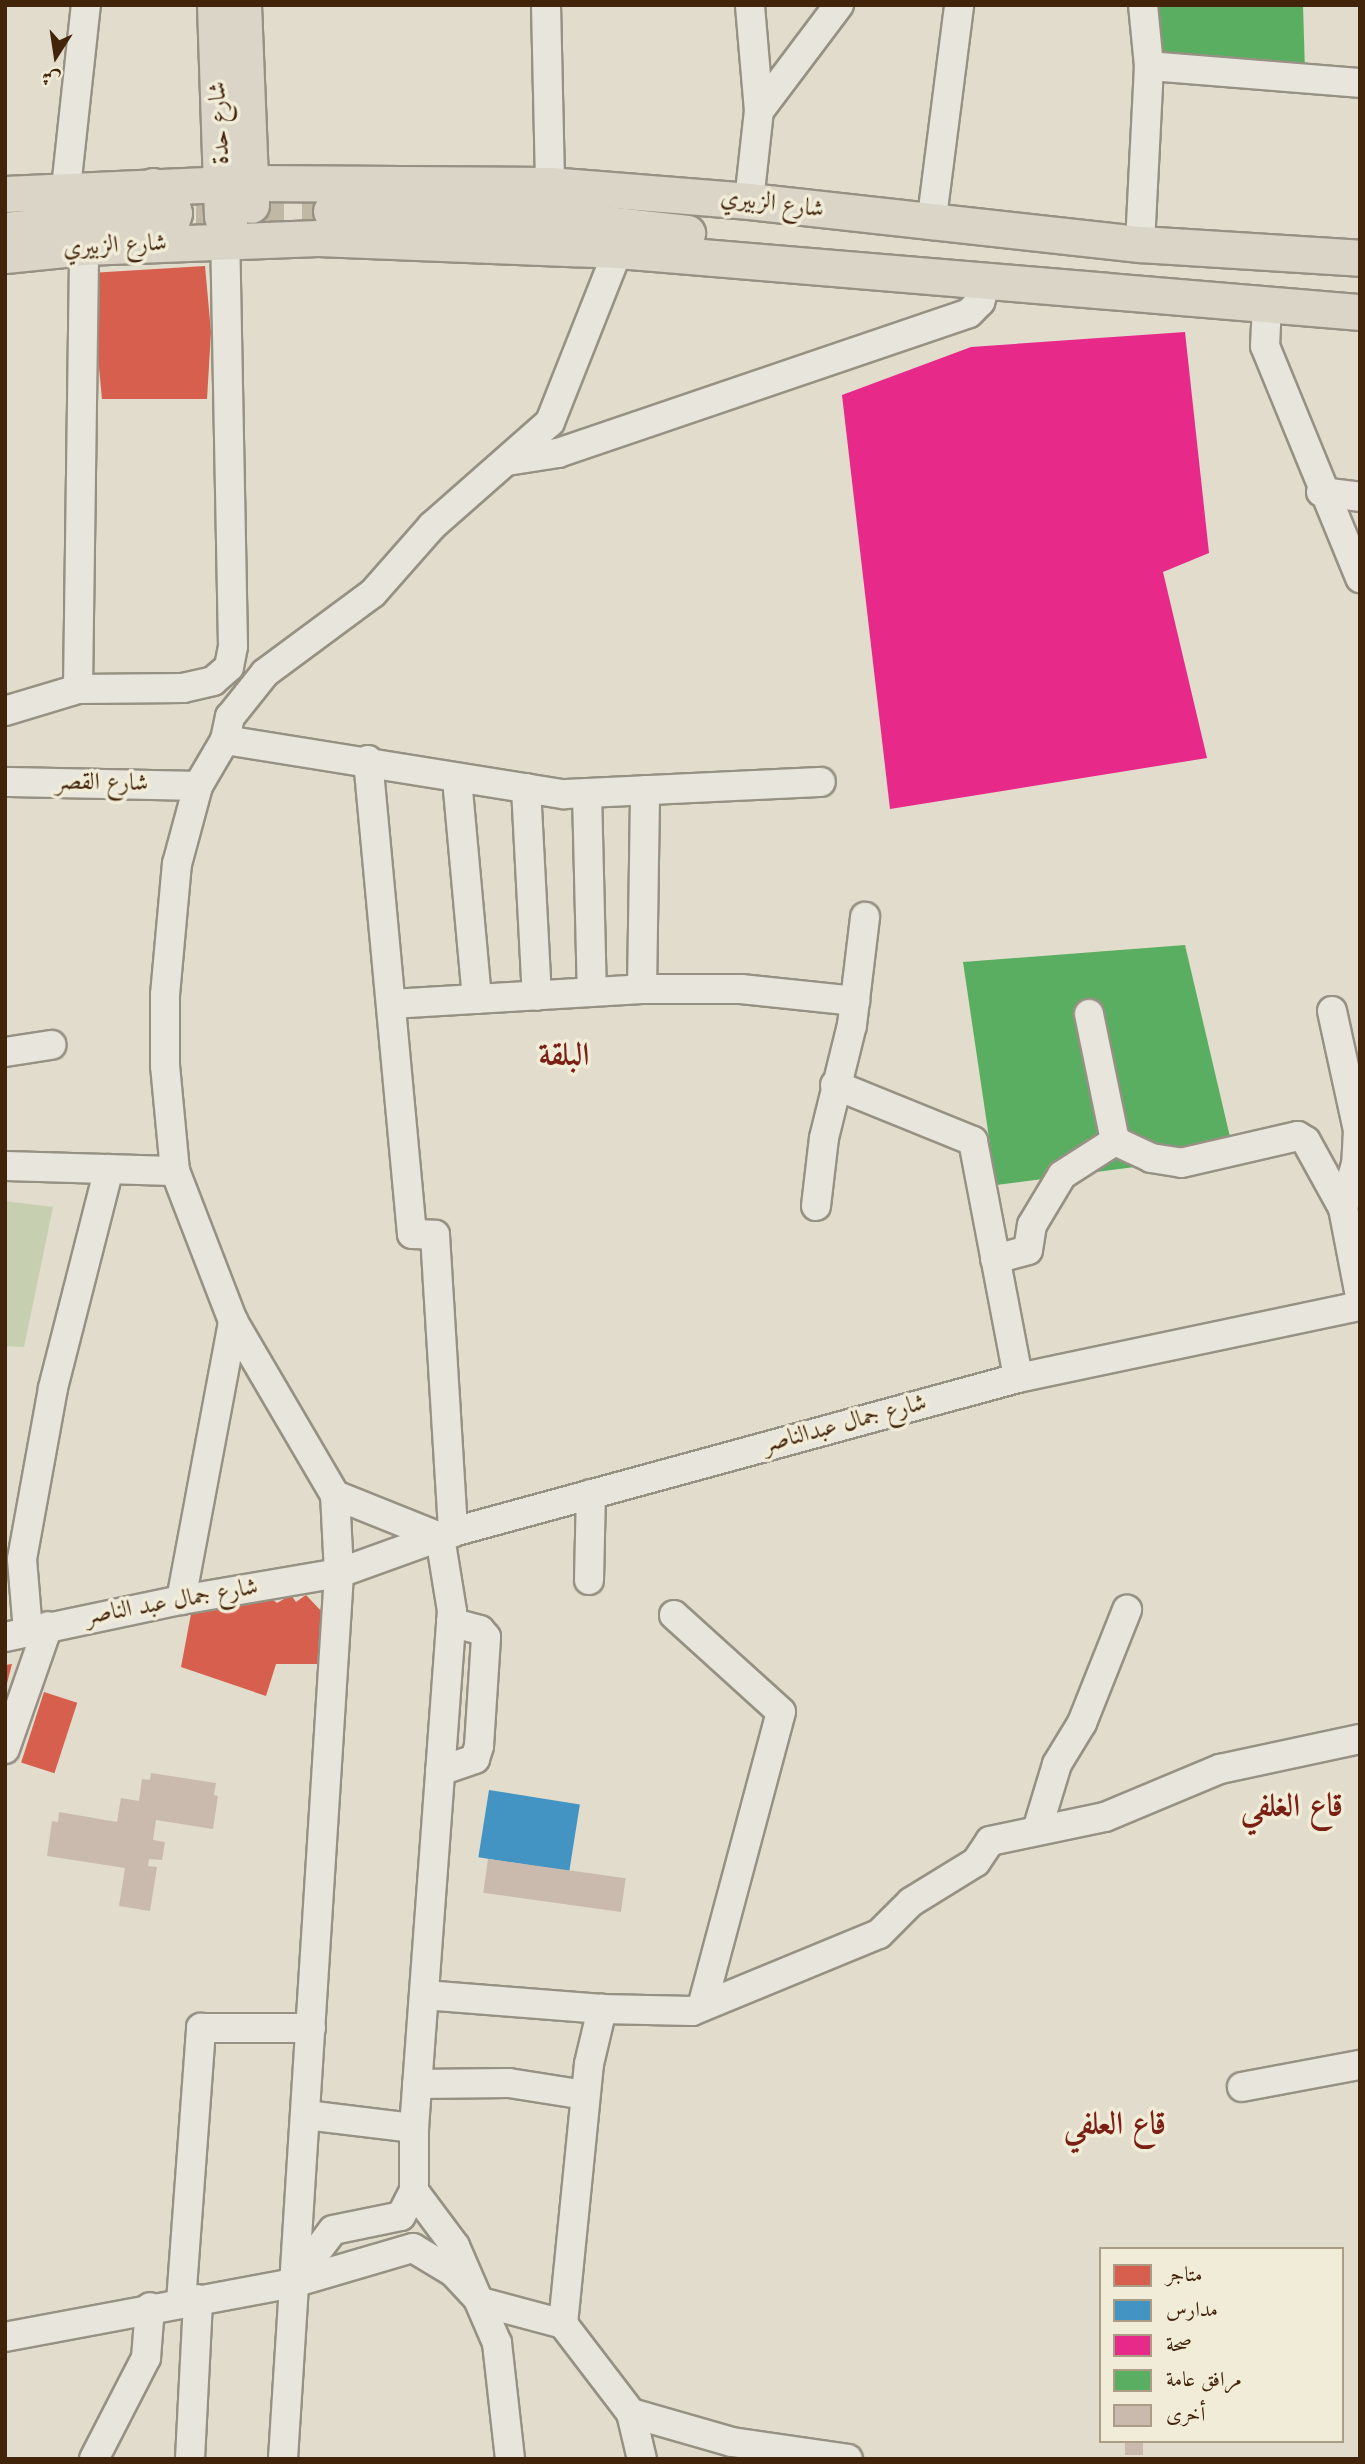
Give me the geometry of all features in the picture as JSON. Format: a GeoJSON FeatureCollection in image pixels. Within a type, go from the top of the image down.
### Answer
{"type":"FeatureCollection","features":[{"type":"Feature","properties":{"kind":"main road","name":"شارع حدة"},"geometry":{"type":"LineString","coordinates":[[215,5],[237,184]]}},
{"type":"Feature","properties":{"kind":"main road","name":"شارع حدة"},"geometry":{"type":"LineString","coordinates":[[233,241],[243,5]]}},
{"type":"Feature","properties":{"kind":"main road","name":"شارع الزبيري"},"geometry":{"type":"LineString","coordinates":[[5,230],[148,211],[237,184],[324,207],[618,250],[1360,293]]}},
{"type":"Feature","properties":{"kind":"main road","name":"شارع الزبيري"},"geometry":{"type":"LineString","coordinates":[[5,194],[66,188],[148,211],[233,241],[324,207],[550,185],[749,201],[930,232],[1360,258]]}},
{"type":"Feature","properties":{"kind":"main road","name":"شارع الزبيري"},"geometry":{"type":"LineString","coordinates":[[324,207],[552,201],[930,232],[1360,274]]}},
{"type":"Feature","properties":{"kind":"main road","name":"شارع الزبيري"},"geometry":{"type":"LineString","coordinates":[[324,207],[552,218],[988,273],[1360,312]]}},
{"type":"Feature","properties":{"kind":"main road","name":"شارع الزبيري"},"geometry":{"type":"LineString","coordinates":[[5,212],[148,211]]}},
{"type":"Feature","properties":{"kind":"main road","name":"شارع الزبيري"},"geometry":{"type":"LineString","coordinates":[[5,255],[84,247],[148,211]]}},
{"type":"Feature","properties":{"kind":"street"},"geometry":{"type":"LineString","coordinates":[[66,188],[86,5]]}},
{"type":"Feature","properties":{"kind":"street"},"geometry":{"type":"LineString","coordinates":[[546,5],[550,185]]}},
{"type":"Feature","properties":{"kind":"street"},"geometry":{"type":"LineString","coordinates":[[749,201],[759,111],[750,5]]}},
{"type":"Feature","properties":{"kind":"street"},"geometry":{"type":"LineString","coordinates":[[759,111],[839,5]]}},
{"type":"Feature","properties":{"kind":"street"},"geometry":{"type":"LineString","coordinates":[[930,232],[959,5]]}},
{"type":"Feature","properties":{"kind":"street"},"geometry":{"type":"LineString","coordinates":[[1140,244],[1149,66],[1143,5]]}},
{"type":"Feature","properties":{"kind":"street"},"geometry":{"type":"LineString","coordinates":[[1149,66],[1360,83]]}},
{"type":"Feature","properties":{"kind":"street"},"geometry":{"type":"LineString","coordinates":[[5,711],[78,689],[183,688],[213,681],[229,667],[233,646],[233,241]]}},
{"type":"Feature","properties":{"kind":"street"},"geometry":{"type":"LineString","coordinates":[[78,689],[84,247]]}},
{"type":"Feature","properties":{"kind":"street"},"geometry":{"type":"LineString","coordinates":[[283,2459],[339,1573],[335,1495],[233,1321],[175,1171],[165,1066],[166,968],[177,864],[198,786],[228,729],[265,673],[373,593],[432,526],[550,422],[618,250]]}},
{"type":"Feature","properties":{"kind":"street"},"geometry":{"type":"LineString","coordinates":[[507,461],[558,453],[969,313],[980,302],[988,273]]}},
{"type":"Feature","properties":{"kind":"street"},"geometry":{"type":"LineString","coordinates":[[1267,304],[1265,346],[1321,492],[1360,578]]}},
{"type":"Feature","properties":{"kind":"street"},"geometry":{"type":"LineString","coordinates":[[1321,492],[1360,497]]}},
{"type":"Feature","properties":{"kind":"street"},"geometry":{"type":"LineString","coordinates":[[183,688],[220,701],[228,729]]}},
{"type":"Feature","properties":{"kind":"street"},"geometry":{"type":"LineString","coordinates":[[228,729],[457,779],[527,788],[587,793],[821,782]]}},
{"type":"Feature","properties":{"kind":"street"},"geometry":{"type":"LineString","coordinates":[[293,2283],[333,2230],[401,2216],[414,2191],[414,2128],[451,1622],[435,1235],[412,1234],[368,760]]}},
{"type":"Feature","properties":{"kind":"street"},"geometry":{"type":"LineString","coordinates":[[457,779],[477,999]]}},
{"type":"Feature","properties":{"kind":"street","name":"شارع القصر"},"geometry":{"type":"LineString","coordinates":[[5,782],[198,786]]}},
{"type":"Feature","properties":{"kind":"street"},"geometry":{"type":"LineString","coordinates":[[527,788],[537,996]]}},
{"type":"Feature","properties":{"kind":"street"},"geometry":{"type":"LineString","coordinates":[[642,989],[645,790]]}},
{"type":"Feature","properties":{"kind":"street"},"geometry":{"type":"LineString","coordinates":[[587,793],[592,992]]}},
{"type":"Feature","properties":{"kind":"street"},"geometry":{"type":"LineString","coordinates":[[816,1206],[835,1085],[855,1001],[865,917]]}},
{"type":"Feature","properties":{"kind":"street"},"geometry":{"type":"LineString","coordinates":[[391,1004],[642,989],[741,989],[855,1001]]}},
{"type":"Feature","properties":{"kind":"street"},"geometry":{"type":"LineString","coordinates":[[1332,1012],[1358,1129],[1356,1164],[1343,1208]]}},
{"type":"Feature","properties":{"kind":"street"},"geometry":{"type":"LineString","coordinates":[[1089,1014],[1115,1141]]}},
{"type":"Feature","properties":{"kind":"street"},"geometry":{"type":"LineString","coordinates":[[5,1052],[51,1045]]}},
{"type":"Feature","properties":{"kind":"street"},"geometry":{"type":"LineString","coordinates":[[835,1085],[973,1141],[1018,1378]]}},
{"type":"Feature","properties":{"kind":"street"},"geometry":{"type":"LineString","coordinates":[[1115,1141],[1151,1158],[1181,1163],[1298,1136],[1306,1141],[1343,1208],[1360,1296]]}},
{"type":"Feature","properties":{"kind":"street"},"geometry":{"type":"LineString","coordinates":[[995,1259],[1028,1250],[1032,1225],[1062,1175],[1115,1141]]}},
{"type":"Feature","properties":{"kind":"street"},"geometry":{"type":"LineString","coordinates":[[5,1166],[175,1171]]}},
{"type":"Feature","properties":{"kind":"street"},"geometry":{"type":"LineString","coordinates":[[5,1749],[27,1631],[22,1559],[53,1388],[109,1169]]}},
{"type":"Feature","properties":{"kind":"street","name":"شارع جمال عبدالناصر"},"geometry":{"type":"LineString","coordinates":[[339,1573],[446,1534],[1018,1378],[1360,1306]]}},
{"type":"Feature","properties":{"kind":"street"},"geometry":{"type":"LineString","coordinates":[[181,1600],[233,1321]]}},
{"type":"Feature","properties":{"kind":"street"},"geometry":{"type":"LineString","coordinates":[[589,1580],[591,1494]]}},
{"type":"Feature","properties":{"kind":"street"},"geometry":{"type":"LineString","coordinates":[[335,1495],[446,1534]]}},
{"type":"Feature","properties":{"kind":"street","name":"شارع جمال عبد الناصر"},"geometry":{"type":"LineString","coordinates":[[27,1631],[181,1600],[339,1573]]}},
{"type":"Feature","properties":{"kind":"street"},"geometry":{"type":"LineString","coordinates":[[1037,1830],[1057,1764],[1082,1723],[1126,1609]]}},
{"type":"Feature","properties":{"kind":"street"},"geometry":{"type":"LineString","coordinates":[[674,1615],[781,1712],[702,2006]]}},
{"type":"Feature","properties":{"kind":"street"},"geometry":{"type":"LineString","coordinates":[[424,1995],[602,2009],[692,2011],[879,1934],[911,1902],[976,1862],[990,1841],[1105,1817],[1220,1769],[1360,1739]]}},
{"type":"Feature","properties":{"kind":"street"},"geometry":{"type":"LineString","coordinates":[[563,2324],[585,2095],[602,2009]]}},
{"type":"Feature","properties":{"kind":"street"},"geometry":{"type":"LineString","coordinates":[[190,2459],[189,2300],[201,2028],[311,2028]]}},
{"type":"Feature","properties":{"kind":"street"},"geometry":{"type":"LineString","coordinates":[[1242,2087],[1360,2065]]}},
{"type":"Feature","properties":{"kind":"street"},"geometry":{"type":"LineString","coordinates":[[418,2084],[509,2083],[585,2095]]}},
{"type":"Feature","properties":{"kind":"street"},"geometry":{"type":"LineString","coordinates":[[306,2115],[414,2128]]}},
{"type":"Feature","properties":{"kind":"street"},"geometry":{"type":"LineString","coordinates":[[414,2191],[455,2246],[497,2343],[510,2459]]}},
{"type":"Feature","properties":{"kind":"street"},"geometry":{"type":"LineString","coordinates":[[5,2337],[150,2307],[293,2283],[413,2248],[453,2272],[481,2302],[563,2324],[631,2413],[642,2459]]}},
{"type":"Feature","properties":{"kind":"street"},"geometry":{"type":"LineString","coordinates":[[94,2459],[146,2358],[150,2307]]}},
{"type":"Feature","properties":{"kind":"street"},"geometry":{"type":"LineString","coordinates":[[631,2413],[731,2451],[848,2459]]}},
{"type":"Feature","properties":{"kind":"green space"},"geometry":{"type":"Polygon","coordinates":[[[5,1201],[53,1207],[24,1347],[5,1346],[5,1201]]]}},
{"type":"Feature","properties":{"kind":"building: متاجر"},"geometry":{"type":"Polygon","coordinates":[[[205,266],[211,332],[207,399],[102,399],[90,273],[205,266]]]}},
{"type":"Feature","properties":{"kind":"building: متاجر"},"geometry":{"type":"Polygon","coordinates":[[[266,1594],[277,1603],[291,1595],[296,1602],[306,1595],[323,1613],[325,1664],[276,1664],[266,1696],[181,1667],[194,1598],[253,1602],[266,1594]]]}},
{"type":"Feature","properties":{"kind":"building: متاجر"},"geometry":{"type":"Polygon","coordinates":[[[12,1664],[6,1687],[5,1665],[12,1664]]]}},
{"type":"Feature","properties":{"kind":"building: متاجر"},"geometry":{"type":"Polygon","coordinates":[[[44,1692],[77,1703],[54,1773],[21,1762],[44,1692]]]}},
{"type":"Feature","properties":{"kind":"building: مدارس"},"geometry":{"type":"Polygon","coordinates":[[[489,1790],[580,1804],[569,1872],[478,1857],[489,1790]]]}},
{"type":"Feature","properties":{"kind":"building: صحة"},"geometry":{"type":"Polygon","coordinates":[[[1185,332],[1209,553],[1163,572],[1207,758],[890,809],[842,395],[971,347],[1185,332]]]}},
{"type":"Feature","properties":{"kind":"building: مرافق عامة"},"geometry":{"type":"Polygon","coordinates":[[[1153,5],[1303,5],[1305,72],[1156,63],[1153,5]]]}},
{"type":"Feature","properties":{"kind":"building: مرافق عامة"},"geometry":{"type":"Polygon","coordinates":[[[1185,945],[1234,1154],[996,1185],[963,962],[1185,945]]]}},
{"type":"Feature","properties":{"kind":"building: أخرى"},"geometry":{"type":"Polygon","coordinates":[[[151,1773],[216,1783],[214,1795],[218,1796],[213,1829],[156,1820],[153,1840],[165,1842],[162,1860],[149,1859],[148,1866],[157,1867],[150,1911],[119,1906],[125,1868],[47,1856],[52,1821],[58,1822],[59,1812],[117,1822],[121,1798],[139,1801],[142,1779],[150,1780],[151,1773]]]}},
{"type":"Feature","properties":{"kind":"building: أخرى"},"geometry":{"type":"Polygon","coordinates":[[[488,1859],[626,1878],[621,1912],[483,1893],[488,1859]]]}},
{"type":"Feature","properties":{"kind":"building: أخرى"},"geometry":{"type":"Polygon","coordinates":[[[1125,2443],[1143,2443],[1143,2455],[1125,2455],[1125,2443]]]}},
{"type":"Feature","properties":{"kind":"tunnel"},"geometry":{"type":"LineString","coordinates":[[143,217],[331,211]]}},
{"type":"Feature","properties":{"kind":"district","name":"البلقة"},"geometry":{"type":"Point","coordinates":[564,1057]}},
{"type":"Feature","properties":{"kind":"district","name":"قاع الغلفي"},"geometry":{"type":"Point","coordinates":[1292,1808]}},
{"type":"Feature","properties":{"kind":"district","name":"قاع العلفي"},"geometry":{"type":"Point","coordinates":[1115,2126]}}]}
